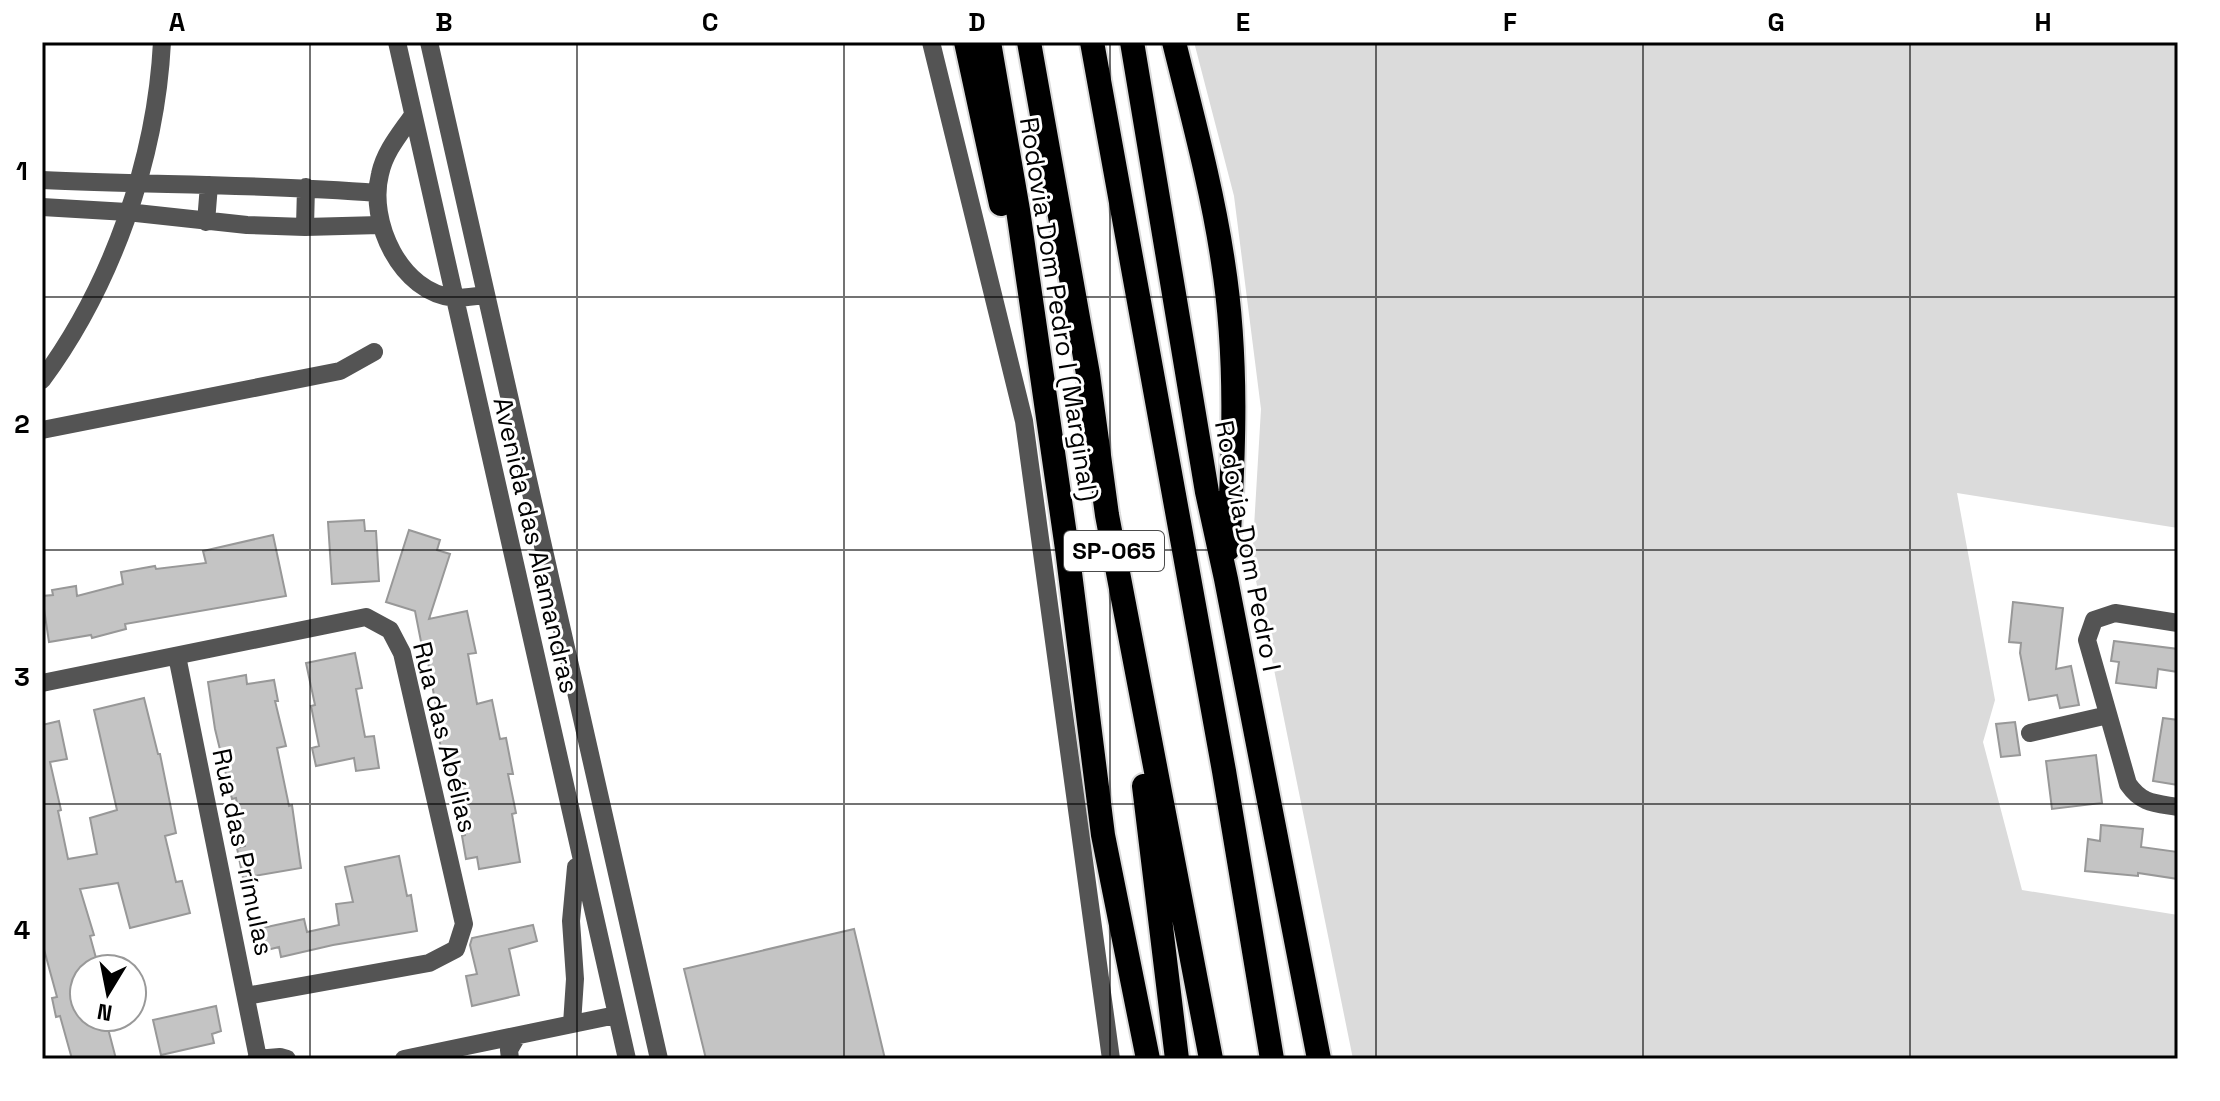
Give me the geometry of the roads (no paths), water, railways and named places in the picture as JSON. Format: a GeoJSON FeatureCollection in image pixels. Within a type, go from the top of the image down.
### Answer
{"type":"FeatureCollection","features":[{"type":"Feature","properties":{"kind":"highway"},"geometry":{"type":"LineString","coordinates":[[966,42],[999,195],[1037,343]]}},
{"type":"Feature","properties":{"kind":"highway","name":"Rodovia Dom Pedro I (Marginal)"},"geometry":{"type":"LineString","coordinates":[[989,42],[1067,549],[1103,835],[1148,1059]]}},
{"type":"Feature","properties":{"kind":"highway","name":"SP-065"},"geometry":{"type":"LineString","coordinates":[[1029,42],[1088,374],[1107,515],[1211,1059]]}},
{"type":"Feature","properties":{"kind":"highway","name":"SP-065"},"geometry":{"type":"LineString","coordinates":[[1092,42],[1224,771],[1272,1059]]}},
{"type":"Feature","properties":{"kind":"highway","name":"Rodovia Dom Pedro I"},"geometry":{"type":"LineString","coordinates":[[1132,42],[1207,492],[1319,1059]]}},
{"type":"Feature","properties":{"kind":"highway"},"geometry":{"type":"LineString","coordinates":[[1174,42],[1210,188],[1224,265],[1234,381],[1235,436],[1226,579]]}},
{"type":"Feature","properties":{"kind":"highway"},"geometry":{"type":"LineString","coordinates":[[1121,585],[1177,1059]]}},
{"type":"Feature","properties":{"kind":"highway"},"geometry":{"type":"LineString","coordinates":[[1261,994],[1279,1059]]}},
{"type":"Feature","properties":{"kind":"street"},"geometry":{"type":"LineString","coordinates":[[42,380],[65,346],[98,285],[146,159],[153,127],[162,42]]}},
{"type":"Feature","properties":{"kind":"street","name":"Avenida das Alamandras"},"geometry":{"type":"LineString","coordinates":[[397,42],[627,1059]]}},
{"type":"Feature","properties":{"kind":"street","name":"Avenida das Alamandras"},"geometry":{"type":"LineString","coordinates":[[429,42],[659,1059]]}},
{"type":"Feature","properties":{"kind":"street"},"geometry":{"type":"LineString","coordinates":[[931,42],[1024,421],[1111,1059]]}},
{"type":"Feature","properties":{"kind":"street"},"geometry":{"type":"LineString","coordinates":[[413,115],[384,160],[377,193],[380,225],[392,253],[413,277],[454,298],[486,295]]}},
{"type":"Feature","properties":{"kind":"street"},"geometry":{"type":"LineString","coordinates":[[42,180],[306,187],[377,193]]}},
{"type":"Feature","properties":{"kind":"street"},"geometry":{"type":"LineString","coordinates":[[206,222],[209,185]]}},
{"type":"Feature","properties":{"kind":"street"},"geometry":{"type":"LineString","coordinates":[[305,227],[306,187]]}},
{"type":"Feature","properties":{"kind":"street"},"geometry":{"type":"LineString","coordinates":[[42,207],[127,212],[206,222],[305,227],[380,225]]}},
{"type":"Feature","properties":{"kind":"street"},"geometry":{"type":"LineString","coordinates":[[42,430],[340,371],[374,352]]}},
{"type":"Feature","properties":{"kind":"street"},"geometry":{"type":"LineString","coordinates":[[2178,623],[2115,613],[2094,620],[2087,640],[2128,784],[2137,797],[2151,803],[2178,807]]}},
{"type":"Feature","properties":{"kind":"street","name":"Rua das Abélias"},"geometry":{"type":"LineString","coordinates":[[42,683],[366,617],[390,630],[402,653],[464,924],[456,949],[429,963],[246,996]]}},
{"type":"Feature","properties":{"kind":"street","name":"Rua das Prímulas"},"geometry":{"type":"LineString","coordinates":[[177,656],[257,1058]]}},
{"type":"Feature","properties":{"kind":"street"},"geometry":{"type":"LineString","coordinates":[[2030,733],[2108,715]]}},
{"type":"Feature","properties":{"kind":"street"},"geometry":{"type":"LineString","coordinates":[[551,728],[565,719],[583,722]]}},
{"type":"Feature","properties":{"kind":"street"},"geometry":{"type":"LineString","coordinates":[[572,1024],[575,979],[571,921],[578,848]]}},
{"type":"Feature","properties":{"kind":"street"},"geometry":{"type":"LineString","coordinates":[[415,1058],[616,1015]]}},
{"type":"Feature","properties":{"kind":"street"},"geometry":{"type":"LineString","coordinates":[[510,1059],[509,1050],[517,1036]]}},
{"type":"Feature","properties":{"kind":"street"},"geometry":{"type":"LineString","coordinates":[[257,1058],[287,1059]]}}]}
